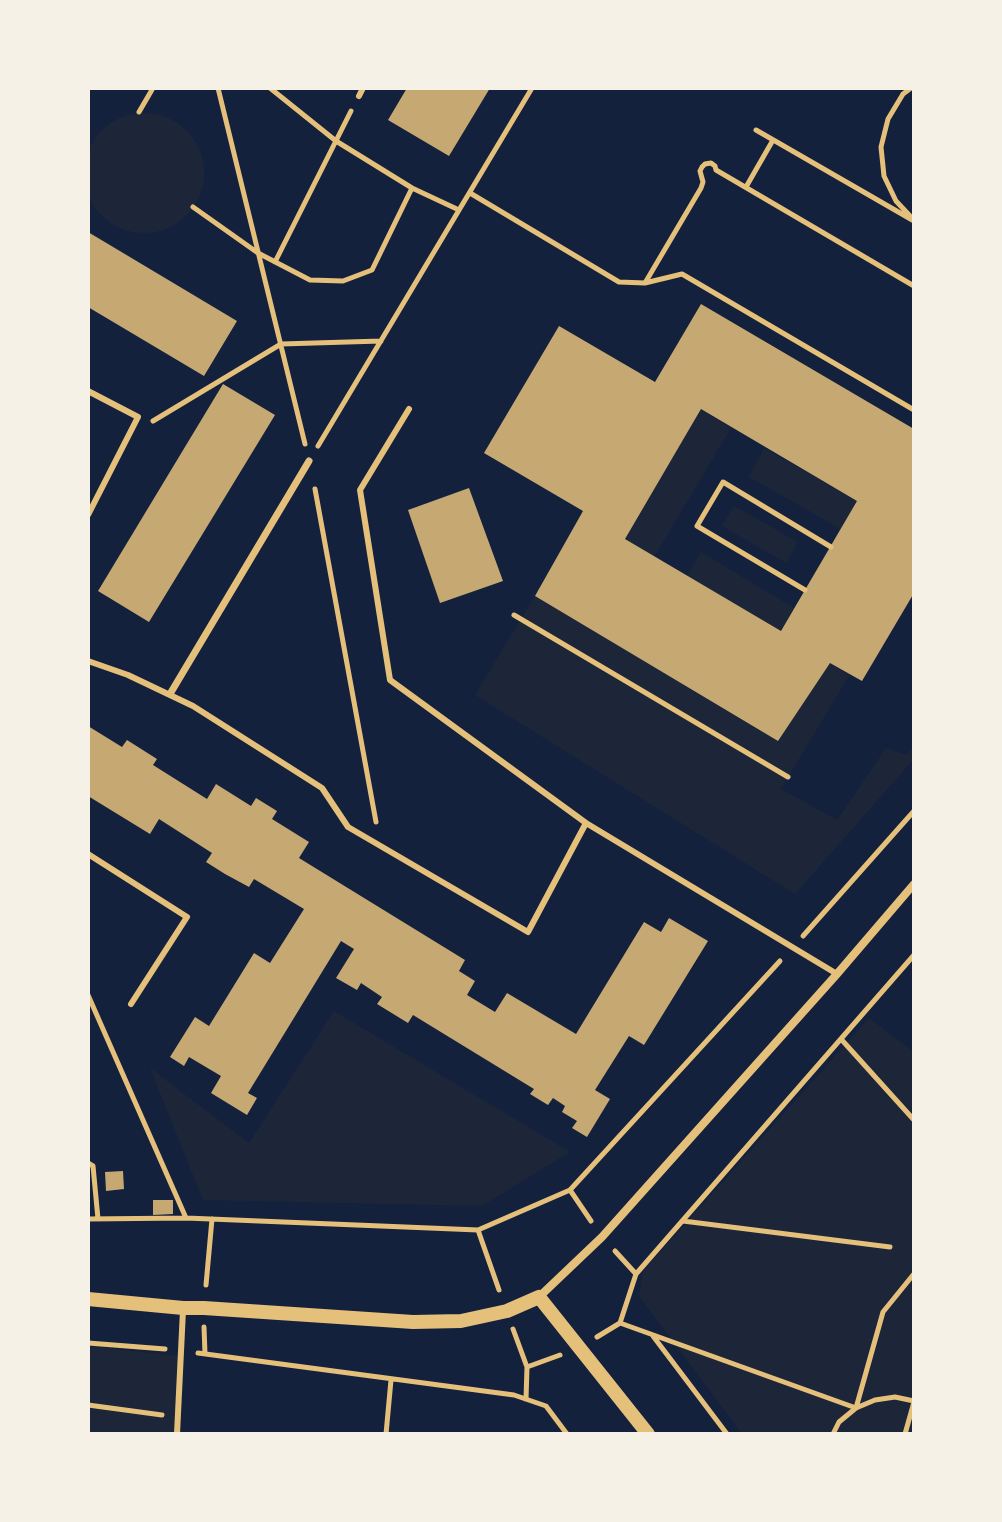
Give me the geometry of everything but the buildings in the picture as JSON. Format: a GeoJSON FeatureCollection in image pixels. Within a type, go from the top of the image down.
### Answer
{"type":"FeatureCollection","features":[{"type":"Feature","properties":{"kind":"street"},"geometry":{"type":"LineString","coordinates":[[170,694],[309,461]]}},
{"type":"Feature","properties":{"kind":"street"},"geometry":{"type":"LineString","coordinates":[[88,1299],[413,1322],[461,1321],[507,1311],[539,1297],[602,1237],[914,884]]}},
{"type":"Feature","properties":{"kind":"street"},"geometry":{"type":"LineString","coordinates":[[539,1297],[648,1434]]}},
{"type":"Feature","properties":{"kind":"lane"},"geometry":{"type":"LineString","coordinates":[[359,96],[363,88]]}},
{"type":"Feature","properties":{"kind":"lane"},"geometry":{"type":"LineString","coordinates":[[88,391],[138,417],[88,515]]}},
{"type":"Feature","properties":{"kind":"lane"},"geometry":{"type":"LineString","coordinates":[[409,409],[360,490],[390,680],[586,823],[837,974]]}},
{"type":"Feature","properties":{"kind":"lane"},"geometry":{"type":"LineString","coordinates":[[88,661],[128,675],[193,706],[322,788],[348,827],[528,932],[586,823]]}},
{"type":"Feature","properties":{"kind":"lane"},"geometry":{"type":"LineString","coordinates":[[88,854],[187,917],[131,1004]]}},
{"type":"Feature","properties":{"kind":"lane"},"geometry":{"type":"LineString","coordinates":[[177,1434],[183,1308]]}},
{"type":"Feature","properties":{"kind":"path"},"geometry":{"type":"LineString","coordinates":[[139,112],[153,88]]}},
{"type":"Feature","properties":{"kind":"path"},"geometry":{"type":"LineString","coordinates":[[218,88],[309,461],[380,845]]}},
{"type":"Feature","properties":{"kind":"path"},"geometry":{"type":"LineString","coordinates":[[270,88],[336,141],[412,188],[459,210]]}},
{"type":"Feature","properties":{"kind":"path"},"geometry":{"type":"LineString","coordinates":[[309,461],[532,88]]}},
{"type":"Feature","properties":{"kind":"path"},"geometry":{"type":"LineString","coordinates":[[911,88],[903,94],[888,119],[881,147],[884,176],[896,201],[914,220]]}},
{"type":"Feature","properties":{"kind":"path"},"geometry":{"type":"LineString","coordinates":[[275,262],[359,96]]}},
{"type":"Feature","properties":{"kind":"path"},"geometry":{"type":"LineString","coordinates":[[756,130],[914,220]]}},
{"type":"Feature","properties":{"kind":"path"},"geometry":{"type":"LineString","coordinates":[[746,187],[773,140]]}},
{"type":"Feature","properties":{"kind":"path"},"geometry":{"type":"LineString","coordinates":[[645,283],[701,188],[702,167],[711,163],[716,170],[914,286]]}},
{"type":"Feature","properties":{"kind":"path"},"geometry":{"type":"LineString","coordinates":[[193,207],[258,253],[310,280],[343,281],[372,270],[412,188]]}},
{"type":"Feature","properties":{"kind":"path"},"geometry":{"type":"LineString","coordinates":[[470,193],[619,282],[645,283],[682,274],[914,410]]}},
{"type":"Feature","properties":{"kind":"path"},"geometry":{"type":"LineString","coordinates":[[127,438],[281,344],[381,341]]}},
{"type":"Feature","properties":{"kind":"path"},"geometry":{"type":"LineString","coordinates":[[805,590],[697,526],[723,482],[831,547]]}},
{"type":"Feature","properties":{"kind":"path"},"geometry":{"type":"LineString","coordinates":[[514,615],[788,777]]}},
{"type":"Feature","properties":{"kind":"path"},"geometry":{"type":"LineString","coordinates":[[88,1219],[186,1218],[478,1230],[570,1190],[914,811]]}},
{"type":"Feature","properties":{"kind":"path"},"geometry":{"type":"LineString","coordinates":[[856,1408],[620,1323],[636,1274],[914,955]]}},
{"type":"Feature","properties":{"kind":"path"},"geometry":{"type":"LineString","coordinates":[[88,995],[186,1218]]}},
{"type":"Feature","properties":{"kind":"path"},"geometry":{"type":"LineString","coordinates":[[841,1039],[914,1120]]}},
{"type":"Feature","properties":{"kind":"path"},"geometry":{"type":"LineString","coordinates":[[88,1163],[93,1166],[98,1219]]}},
{"type":"Feature","properties":{"kind":"path"},"geometry":{"type":"LineString","coordinates":[[570,1190],[602,1237],[636,1274]]}},
{"type":"Feature","properties":{"kind":"path"},"geometry":{"type":"LineString","coordinates":[[682,1221],[890,1247]]}},
{"type":"Feature","properties":{"kind":"path"},"geometry":{"type":"LineString","coordinates":[[856,1408],[883,1312],[913,1275]]}},
{"type":"Feature","properties":{"kind":"path"},"geometry":{"type":"LineString","coordinates":[[652,1335],[727,1434]]}},
{"type":"Feature","properties":{"kind":"path"},"geometry":{"type":"LineString","coordinates":[[88,1343],[182,1351],[514,1395],[546,1406],[565,1433]]}},
{"type":"Feature","properties":{"kind":"path"},"geometry":{"type":"LineString","coordinates":[[386,1434],[391,1380]]}},
{"type":"Feature","properties":{"kind":"path"},"geometry":{"type":"LineString","coordinates":[[833,1434],[839,1422],[856,1408],[875,1400],[895,1397],[914,1402],[905,1434]]}},
{"type":"Feature","properties":{"kind":"path"},"geometry":{"type":"LineString","coordinates":[[88,1405],[178,1418]]}},
{"type":"Feature","properties":{"kind":"shaded area"},"geometry":{"type":"Polygon","coordinates":[[[144,113],[167,117],[186,131],[200,150],[204,173],[200,196],[186,215],[167,229],[144,233],[121,229],[102,215],[88,196],[84,173],[88,150],[102,131],[121,117],[144,113]]]}},
{"type":"Feature","properties":{"kind":"shaded area"},"geometry":{"type":"Polygon","coordinates":[[[701,409],[731,428],[654,557],[625,539],[701,409]]]}},
{"type":"Feature","properties":{"kind":"shaded area"},"geometry":{"type":"Polygon","coordinates":[[[764,448],[857,501],[841,529],[749,477],[764,448]]]}},
{"type":"Feature","properties":{"kind":"shaded area"},"geometry":{"type":"Polygon","coordinates":[[[734,506],[798,542],[786,563],[722,526],[734,506]]]}},
{"type":"Feature","properties":{"kind":"shaded area"},"geometry":{"type":"Polygon","coordinates":[[[701,552],[794,608],[781,631],[687,576],[701,552]]]}},
{"type":"Feature","properties":{"kind":"shaded area"},"geometry":{"type":"Polygon","coordinates":[[[535,596],[778,741],[830,663],[850,674],[781,789],[837,820],[886,748],[906,755],[914,746],[914,759],[795,894],[475,695],[535,596]]]}},
{"type":"Feature","properties":{"kind":"shaded area"},"geometry":{"type":"Polygon","coordinates":[[[334,1011],[570,1152],[482,1206],[203,1200],[150,1068],[249,1143],[334,1011]]]}},
{"type":"Feature","properties":{"kind":"shaded area"},"geometry":{"type":"Polygon","coordinates":[[[869,1018],[914,1052],[914,1434],[742,1434],[639,1296],[643,1271],[869,1018]]]}},
{"type":"Feature","properties":{"kind":"shaded area"},"geometry":{"type":"Polygon","coordinates":[[[88,1346],[179,1356],[177,1434],[88,1434],[88,1346]]]}}]}
